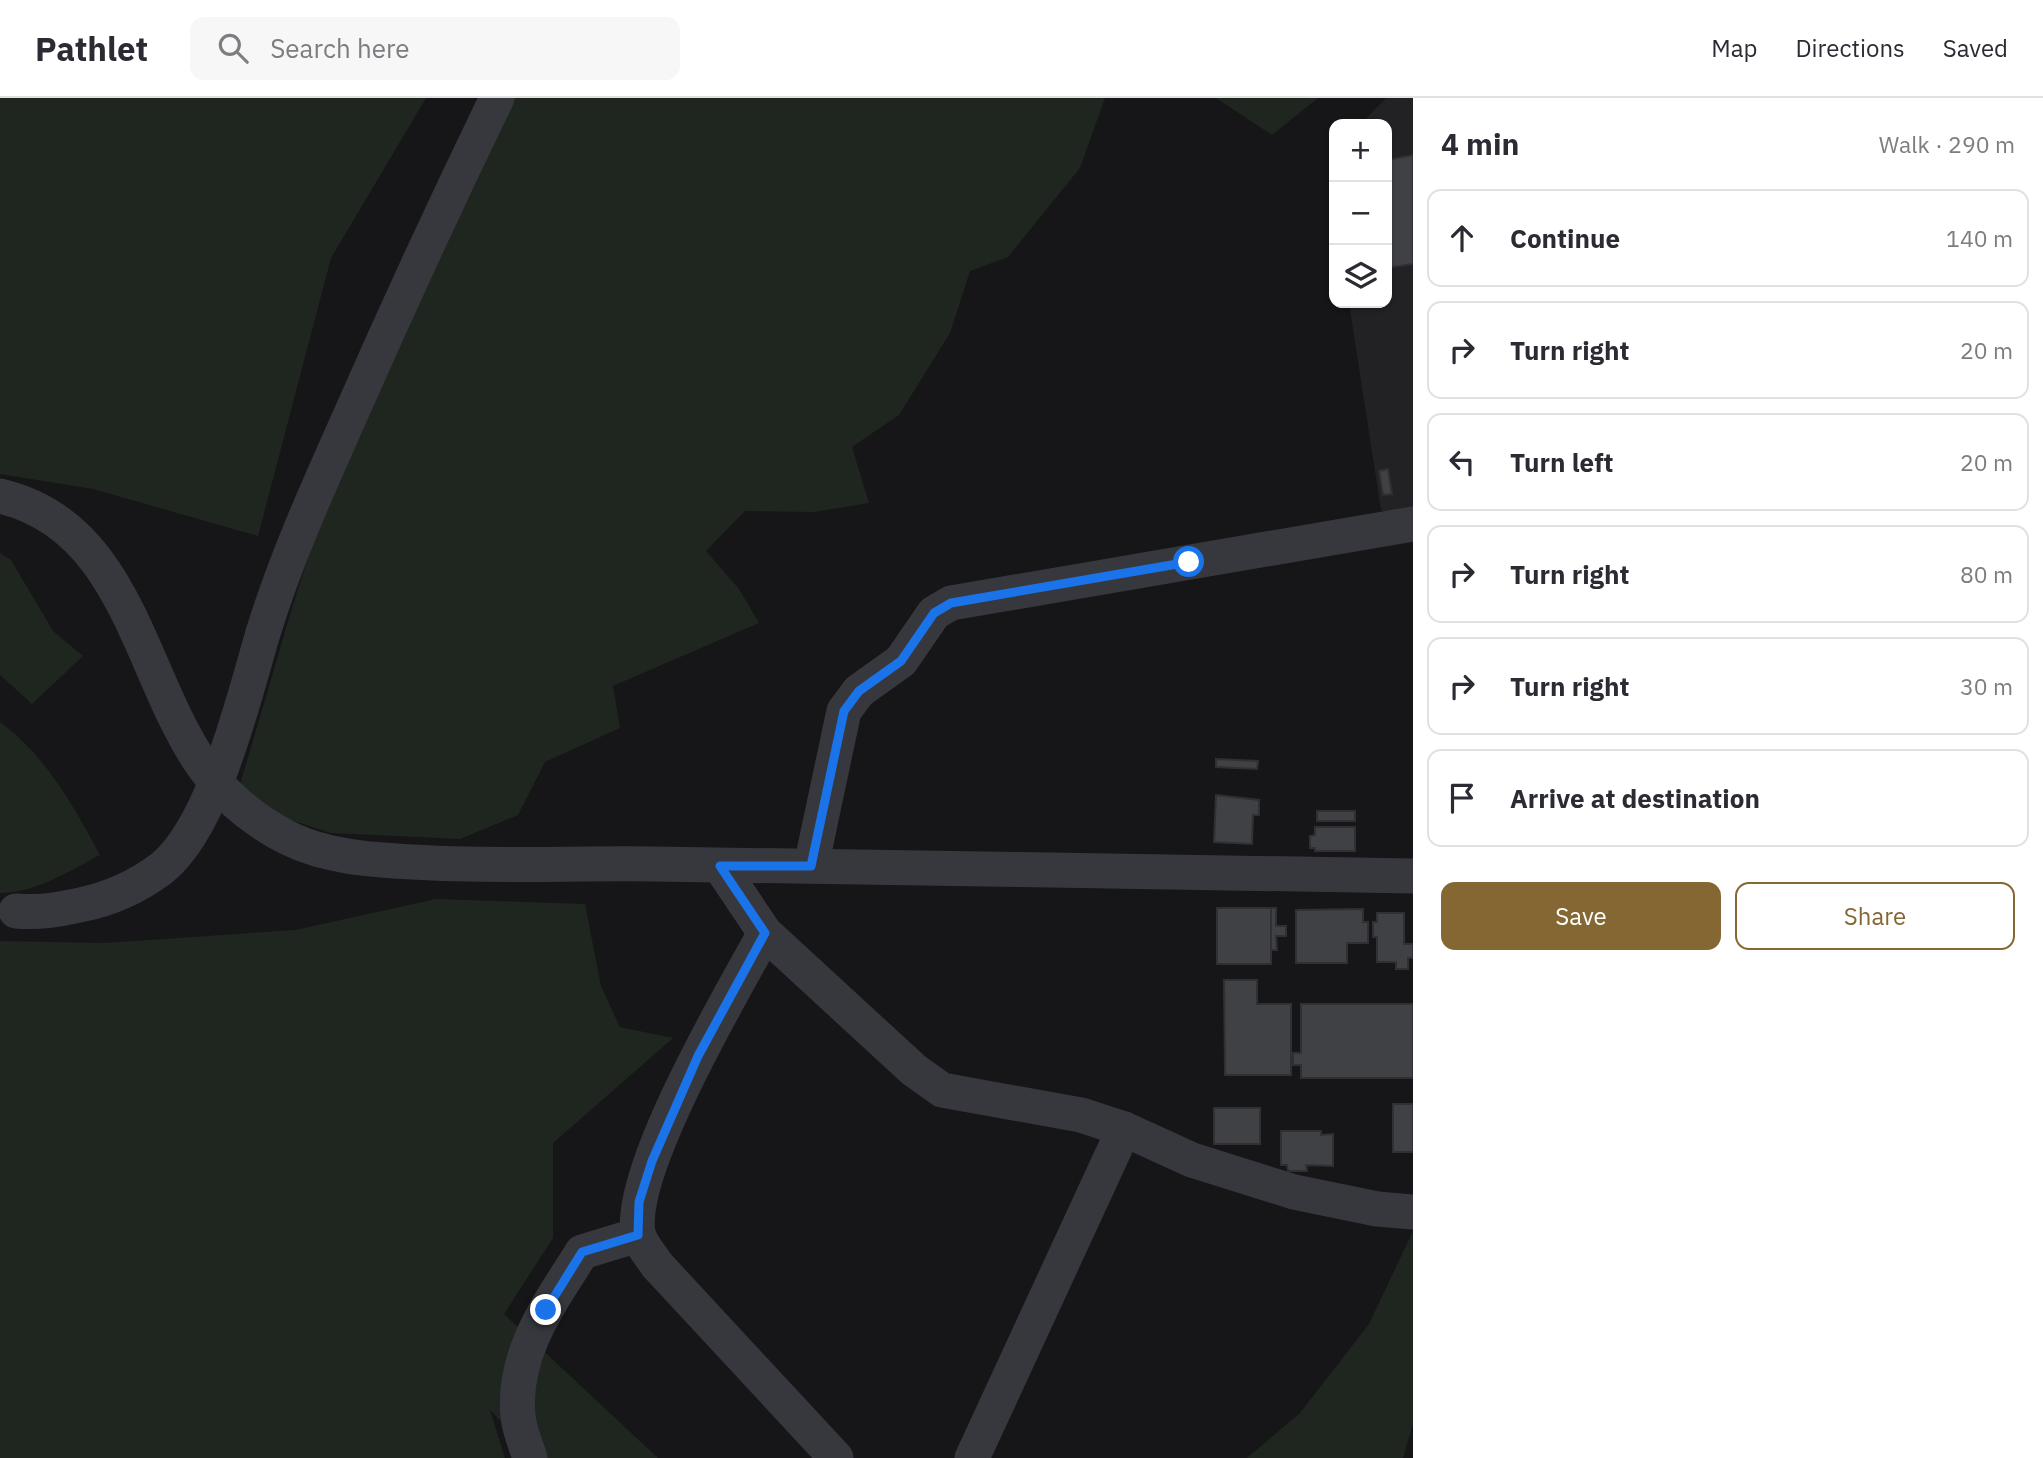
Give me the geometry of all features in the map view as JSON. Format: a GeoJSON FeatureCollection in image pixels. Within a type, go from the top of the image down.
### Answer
{"type":"FeatureCollection","features":[{"type":"Feature","properties":{"kind":"street"},"geometry":{"type":"LineString","coordinates":[[8,907],[42,913],[112,898],[163,867],[192,830],[227,755],[283,570],[318,486],[402,297],[498,98]]}},
{"type":"Feature","properties":{"kind":"street"},"geometry":{"type":"LineString","coordinates":[[0,496],[29,505],[54,519],[100,560],[183,734],[201,764],[230,798],[265,825],[293,840],[332,853],[410,862],[473,865],[811,866],[1413,876]]}},
{"type":"Feature","properties":{"kind":"street"},"geometry":{"type":"LineString","coordinates":[[811,866],[844,711],[859,691],[901,661],[934,613],[942,608],[965,600],[1413,524]]}},
{"type":"Feature","properties":{"kind":"street"},"geometry":{"type":"LineString","coordinates":[[720,866],[765,933],[914,1070],[942,1090],[978,1099],[1081,1115],[1124,1129],[1192,1160],[1294,1192],[1377,1209],[1413,1212]]}},
{"type":"Feature","properties":{"kind":"street"},"geometry":{"type":"LineString","coordinates":[[765,933],[698,1056],[652,1161],[639,1202],[638,1235],[657,1265],[836,1458]]}},
{"type":"Feature","properties":{"kind":"street"},"geometry":{"type":"LineString","coordinates":[[972,1458],[1124,1129]]}},
{"type":"Feature","properties":{"kind":"street"},"geometry":{"type":"LineString","coordinates":[[530,1458],[518,1417],[520,1367],[534,1330],[582,1252],[638,1235]]}},
{"type":"Feature","properties":{"kind":"shaded area"},"geometry":{"type":"Polygon","coordinates":[[[0,98],[426,98],[331,258],[258,536],[93,489],[0,474],[0,98]]]}},
{"type":"Feature","properties":{"kind":"shaded area"},"geometry":{"type":"Polygon","coordinates":[[[487,98],[1105,98],[1080,168],[1008,257],[970,271],[950,333],[899,415],[852,447],[869,503],[814,512],[745,511],[706,551],[739,589],[759,623],[613,686],[620,728],[545,762],[518,815],[460,839],[331,833],[281,817],[239,788],[292,608],[404,259],[487,98]]]}},
{"type":"Feature","properties":{"kind":"shaded area"},"geometry":{"type":"Polygon","coordinates":[[[1216,98],[1318,98],[1272,135],[1216,98]]]}},
{"type":"Feature","properties":{"kind":"shaded area"},"geometry":{"type":"Polygon","coordinates":[[[1386,98],[1413,98],[1413,514],[1391,518],[1381,510],[1350,308],[1392,308],[1392,119],[1366,119],[1386,98]]]}},
{"type":"Feature","properties":{"kind":"shaded area"},"geometry":{"type":"Polygon","coordinates":[[[0,553],[11,560],[53,631],[83,656],[32,704],[0,675],[0,553]]]}},
{"type":"Feature","properties":{"kind":"shaded area"},"geometry":{"type":"Polygon","coordinates":[[[0,722],[45,766],[69,800],[100,855],[39,885],[0,893],[0,722]]]}},
{"type":"Feature","properties":{"kind":"shaded area"},"geometry":{"type":"Polygon","coordinates":[[[436,899],[585,904],[601,986],[620,1027],[673,1038],[553,1143],[553,1238],[504,1314],[658,1458],[536,1458],[490,1410],[505,1458],[0,1458],[0,941],[104,943],[295,930],[436,899]]]}},
{"type":"Feature","properties":{"kind":"shaded area"},"geometry":{"type":"Polygon","coordinates":[[[1413,1231],[1413,1424],[1403,1458],[1247,1458],[1300,1413],[1369,1324],[1413,1231]]]}},
{"type":"Feature","properties":{"kind":"building"},"geometry":{"type":"Polygon","coordinates":[[[1413,155],[1413,264],[1392,267],[1392,182],[1392,159],[1413,155]]]}},
{"type":"Feature","properties":{"kind":"building"},"geometry":{"type":"Polygon","coordinates":[[[1388,469],[1392,494],[1383,495],[1379,471],[1388,469]]]}},
{"type":"Feature","properties":{"kind":"building"},"geometry":{"type":"Polygon","coordinates":[[[1216,759],[1258,761],[1257,769],[1216,767],[1216,759]]]}},
{"type":"Feature","properties":{"kind":"building"},"geometry":{"type":"Polygon","coordinates":[[[1216,795],[1259,800],[1259,815],[1253,815],[1252,844],[1214,842],[1216,795]]]}},
{"type":"Feature","properties":{"kind":"building"},"geometry":{"type":"Polygon","coordinates":[[[1317,811],[1355,811],[1355,821],[1317,821],[1317,811]]]}},
{"type":"Feature","properties":{"kind":"building"},"geometry":{"type":"Polygon","coordinates":[[[1315,827],[1355,827],[1355,851],[1315,851],[1315,848],[1310,848],[1310,836],[1315,835],[1315,827]]]}},
{"type":"Feature","properties":{"kind":"building"},"geometry":{"type":"Polygon","coordinates":[[[1217,908],[1271,908],[1271,964],[1217,964],[1217,908]]]}},
{"type":"Feature","properties":{"kind":"building"},"geometry":{"type":"Polygon","coordinates":[[[1271,908],[1276,908],[1276,926],[1286,926],[1286,936],[1276,936],[1277,950],[1271,950],[1271,908]]]}},
{"type":"Feature","properties":{"kind":"building"},"geometry":{"type":"Polygon","coordinates":[[[1363,909],[1363,922],[1368,922],[1368,943],[1347,943],[1347,963],[1296,963],[1296,910],[1363,909]]]}},
{"type":"Feature","properties":{"kind":"building"},"geometry":{"type":"Polygon","coordinates":[[[1377,913],[1404,913],[1404,944],[1413,944],[1413,958],[1408,958],[1408,969],[1396,969],[1396,962],[1377,962],[1377,937],[1373,937],[1373,922],[1377,922],[1377,913]]]}},
{"type":"Feature","properties":{"kind":"building"},"geometry":{"type":"Polygon","coordinates":[[[1224,980],[1257,980],[1257,1004],[1291,1004],[1291,1075],[1225,1075],[1224,980]]]}},
{"type":"Feature","properties":{"kind":"building"},"geometry":{"type":"Polygon","coordinates":[[[1301,1004],[1413,1004],[1413,1078],[1301,1078],[1301,1065],[1293,1065],[1293,1053],[1301,1053],[1301,1004]]]}},
{"type":"Feature","properties":{"kind":"building"},"geometry":{"type":"Polygon","coordinates":[[[1393,1104],[1413,1104],[1413,1152],[1393,1152],[1393,1104]]]}},
{"type":"Feature","properties":{"kind":"building"},"geometry":{"type":"Polygon","coordinates":[[[1214,1108],[1260,1108],[1260,1144],[1214,1144],[1214,1108]]]}},
{"type":"Feature","properties":{"kind":"building"},"geometry":{"type":"Polygon","coordinates":[[[1281,1131],[1321,1131],[1321,1135],[1333,1134],[1333,1166],[1306,1165],[1307,1171],[1288,1171],[1287,1165],[1281,1165],[1281,1131]]]}},
{"type":"Feature","properties":{"kind":"route"},"geometry":{"type":"LineString","coordinates":[[546,1310],[582,1252],[638,1235],[639,1202],[652,1161],[698,1056],[765,933],[720,866],[811,866],[815,835],[844,711],[859,691],[901,661],[934,613],[951,603],[1189,562]]}}]}
